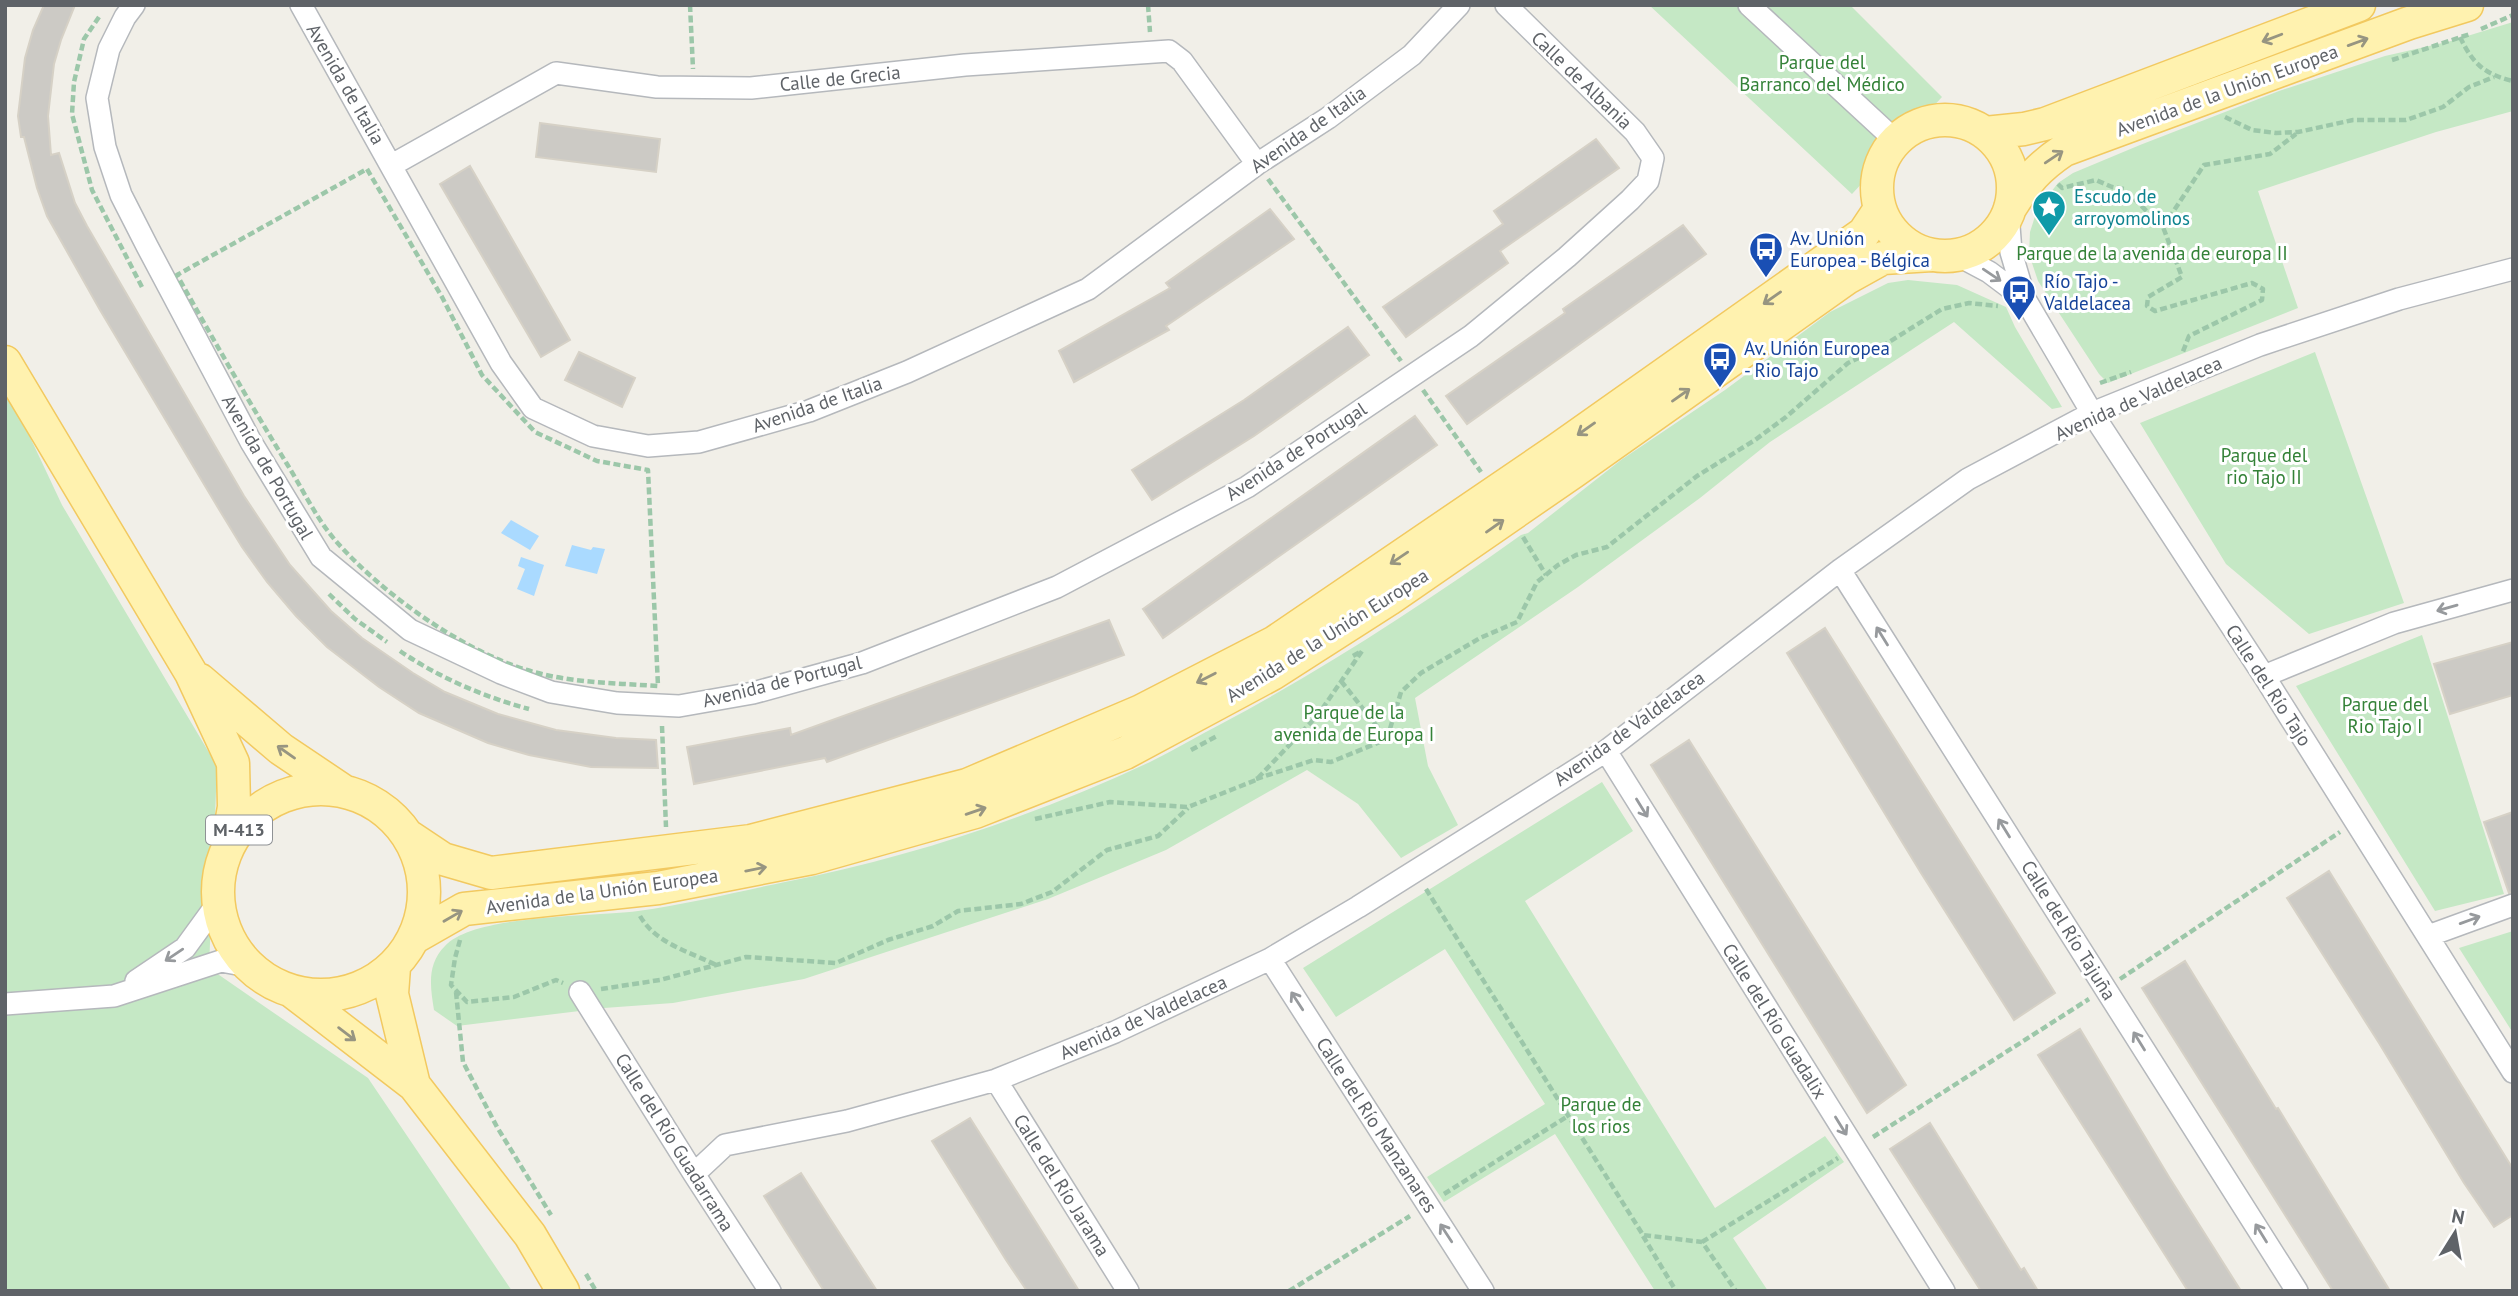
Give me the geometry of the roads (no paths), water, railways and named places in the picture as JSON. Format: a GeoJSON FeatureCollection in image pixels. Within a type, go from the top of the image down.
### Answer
{"type":"FeatureCollection","features":[{"type":"Feature","properties":{"kind":"main road","name":"Avenida de la Unión Europea"},"geometry":{"type":"LineString","coordinates":[[1985,133],[2045,124],[2359,5]]}},
{"type":"Feature","properties":{"kind":"main road","name":"Avenida de la Unión Europea"},"geometry":{"type":"LineString","coordinates":[[2009,211],[2028,180],[2040,167],[2064,150],[2409,23],[2467,5]]}},
{"type":"Feature","properties":{"kind":"main road"},"geometry":{"type":"LineString","coordinates":[[1949,120],[1968,124],[1985,133],[2000,148],[2010,166],[2013,187],[2009,211],[1996,233],[1978,247],[1944,255],[1914,248],[1900,239],[1888,225],[1880,209],[1877,191],[1885,156],[1896,141],[1911,129],[1929,122],[1949,120]]}},
{"type":"Feature","properties":{"kind":"main road","name":"Avenida de la Unión Europea"},"geometry":{"type":"LineString","coordinates":[[410,837],[443,859],[491,873],[751,841],[967,785],[1141,711],[1275,642],[1495,492],[1864,233],[1880,209]]}},
{"type":"Feature","properties":{"kind":"main road","name":"Avenida de la Unión Europea"},"geometry":{"type":"LineString","coordinates":[[415,937],[464,909],[658,888],[812,858],[975,812],[1125,753],[1272,674],[1389,599],[1847,278],[1883,258],[1944,255]]}},
{"type":"Feature","properties":{"kind":"main road","name":"M-413"},"geometry":{"type":"LineString","coordinates":[[5,362],[191,673],[233,762],[234,807],[227,846],[218,874],[217,904],[227,937],[248,966],[269,982],[293,992],[414,1085],[530,1235],[572,1279]]}},
{"type":"Feature","properties":{"kind":"main road","name":"M-413"},"geometry":{"type":"LineString","coordinates":[[191,673],[281,749],[343,790],[369,800],[392,816],[410,837],[423,869],[425,904],[415,937],[394,967],[364,987],[329,996],[293,992]]}},
{"type":"Feature","properties":{"kind":"main road","name":"M-413"},"geometry":{"type":"LineString","coordinates":[[227,846],[247,818],[275,798],[309,789],[343,790]]}},
{"type":"Feature","properties":{"kind":"main road","name":"M-413"},"geometry":{"type":"LineString","coordinates":[[394,967],[392,994],[414,1085]]}},
{"type":"Feature","properties":{"kind":"street","name":"Avenida de Portugal"},"geometry":{"type":"LineString","coordinates":[[134,5],[109,50],[97,98],[105,147],[121,195],[251,442],[321,557],[410,630],[501,673],[551,692],[617,703],[679,706],[753,692],[862,663],[1057,587],[1247,487],[1471,335],[1567,257],[1648,181],[1653,158]]}},
{"type":"Feature","properties":{"kind":"street","name":"Avenida de Italia"},"geometry":{"type":"LineString","coordinates":[[301,5],[501,363],[533,408],[593,436],[648,446],[699,442],[809,411],[907,372],[1088,289],[1257,164],[1328,118],[1412,55],[1459,5]]}},
{"type":"Feature","properties":{"kind":"street","name":"Calle de Albania"},"geometry":{"type":"LineString","coordinates":[[1506,5],[1635,132],[1653,158]]}},
{"type":"Feature","properties":{"kind":"street"},"geometry":{"type":"LineString","coordinates":[[1749,5],[1896,141]]}},
{"type":"Feature","properties":{"kind":"street","name":"Calle de Grecia"},"geometry":{"type":"LineString","coordinates":[[392,165],[556,73],[657,87],[751,88],[965,65],[1170,51],[1182,61],[1257,164]]}},
{"type":"Feature","properties":{"kind":"street","name":"Calle del Río Tajo"},"geometry":{"type":"LineString","coordinates":[[2009,211],[2015,303]]}},
{"type":"Feature","properties":{"kind":"street","name":"Calle del Río Tajo"},"geometry":{"type":"LineString","coordinates":[[1944,255],[1989,272],[2015,303],[2092,413],[2264,676],[2513,1072]]}},
{"type":"Feature","properties":{"kind":"street","name":"Avenida de Valdelacea"},"geometry":{"type":"LineString","coordinates":[[694,1174],[725,1145],[847,1121],[996,1080],[1115,1032],[1270,959],[1415,872],[1606,751],[1840,570],[1968,479],[2092,413],[2260,345],[2399,299],[2513,269]]}},
{"type":"Feature","properties":{"kind":"street","name":"Calle del Río Tajuña"},"geometry":{"type":"LineString","coordinates":[[1840,570],[2297,1291]]}},
{"type":"Feature","properties":{"kind":"street"},"geometry":{"type":"LineString","coordinates":[[2264,676],[2394,623],[2513,590]]}},
{"type":"Feature","properties":{"kind":"street","name":"Calle del Río Guadalix"},"geometry":{"type":"LineString","coordinates":[[1606,751],[1944,1291]]}},
{"type":"Feature","properties":{"kind":"street"},"geometry":{"type":"LineString","coordinates":[[114,996],[185,948],[217,904]]}},
{"type":"Feature","properties":{"kind":"street"},"geometry":{"type":"LineString","coordinates":[[2428,936],[2513,905]]}},
{"type":"Feature","properties":{"kind":"street","name":"Calle del Río Manzanares"},"geometry":{"type":"LineString","coordinates":[[1270,959],[1483,1291]]}},
{"type":"Feature","properties":{"kind":"street"},"geometry":{"type":"LineString","coordinates":[[5,1004],[114,996],[221,961],[248,966]]}},
{"type":"Feature","properties":{"kind":"street","name":"Calle del Río Guadarrama"},"geometry":{"type":"LineString","coordinates":[[580,992],[770,1291]]}},
{"type":"Feature","properties":{"kind":"street","name":"Calle del Río Jarama"},"geometry":{"type":"LineString","coordinates":[[996,1080],[1128,1291]]}},
{"type":"Feature","properties":{"kind":"water"},"geometry":{"type":"Polygon","coordinates":[[[511,520],[539,536],[530,550],[501,533],[511,520]]]}},
{"type":"Feature","properties":{"kind":"water"},"geometry":{"type":"Polygon","coordinates":[[[572,545],[591,550],[593,547],[605,549],[597,574],[565,566],[572,545]]]}},
{"type":"Feature","properties":{"kind":"water"},"geometry":{"type":"Polygon","coordinates":[[[521,557],[544,565],[534,596],[517,589],[525,569],[518,566],[521,557]]]}},
{"type":"Feature","properties":{"kind":"place","name":"Escudo de arroyomolinos"},"geometry":{"type":"Point","coordinates":[2049,237]}},
{"type":"Feature","properties":{"kind":"place","name":"Av. Unión Europea - Bélgica"},"geometry":{"type":"Point","coordinates":[1766,279]}},
{"type":"Feature","properties":{"kind":"place","name":"Río Tajo - Valdelacea"},"geometry":{"type":"Point","coordinates":[2019,322]}},
{"type":"Feature","properties":{"kind":"place","name":"Av. Unión Europea - Rio Tajo"},"geometry":{"type":"Point","coordinates":[1720,389]}},
{"type":"Feature","properties":{"kind":"park label","name":"Parque del Barranco del Médico"},"geometry":{"type":"Point","coordinates":[1822,73]}},
{"type":"Feature","properties":{"kind":"park label","name":"Parque de la avenida de europa II"},"geometry":{"type":"Point","coordinates":[2152,253]}},
{"type":"Feature","properties":{"kind":"park label","name":"Parque del rio Tajo II"},"geometry":{"type":"Point","coordinates":[2264,466]}},
{"type":"Feature","properties":{"kind":"park label","name":"Parque del Rio Tajo I"},"geometry":{"type":"Point","coordinates":[2385,715]}},
{"type":"Feature","properties":{"kind":"park label","name":"Parque de la avenida de Europa I"},"geometry":{"type":"Point","coordinates":[1354,723]}},
{"type":"Feature","properties":{"kind":"park label","name":"Parque de los rios"},"geometry":{"type":"Point","coordinates":[1601,1115]}}]}
